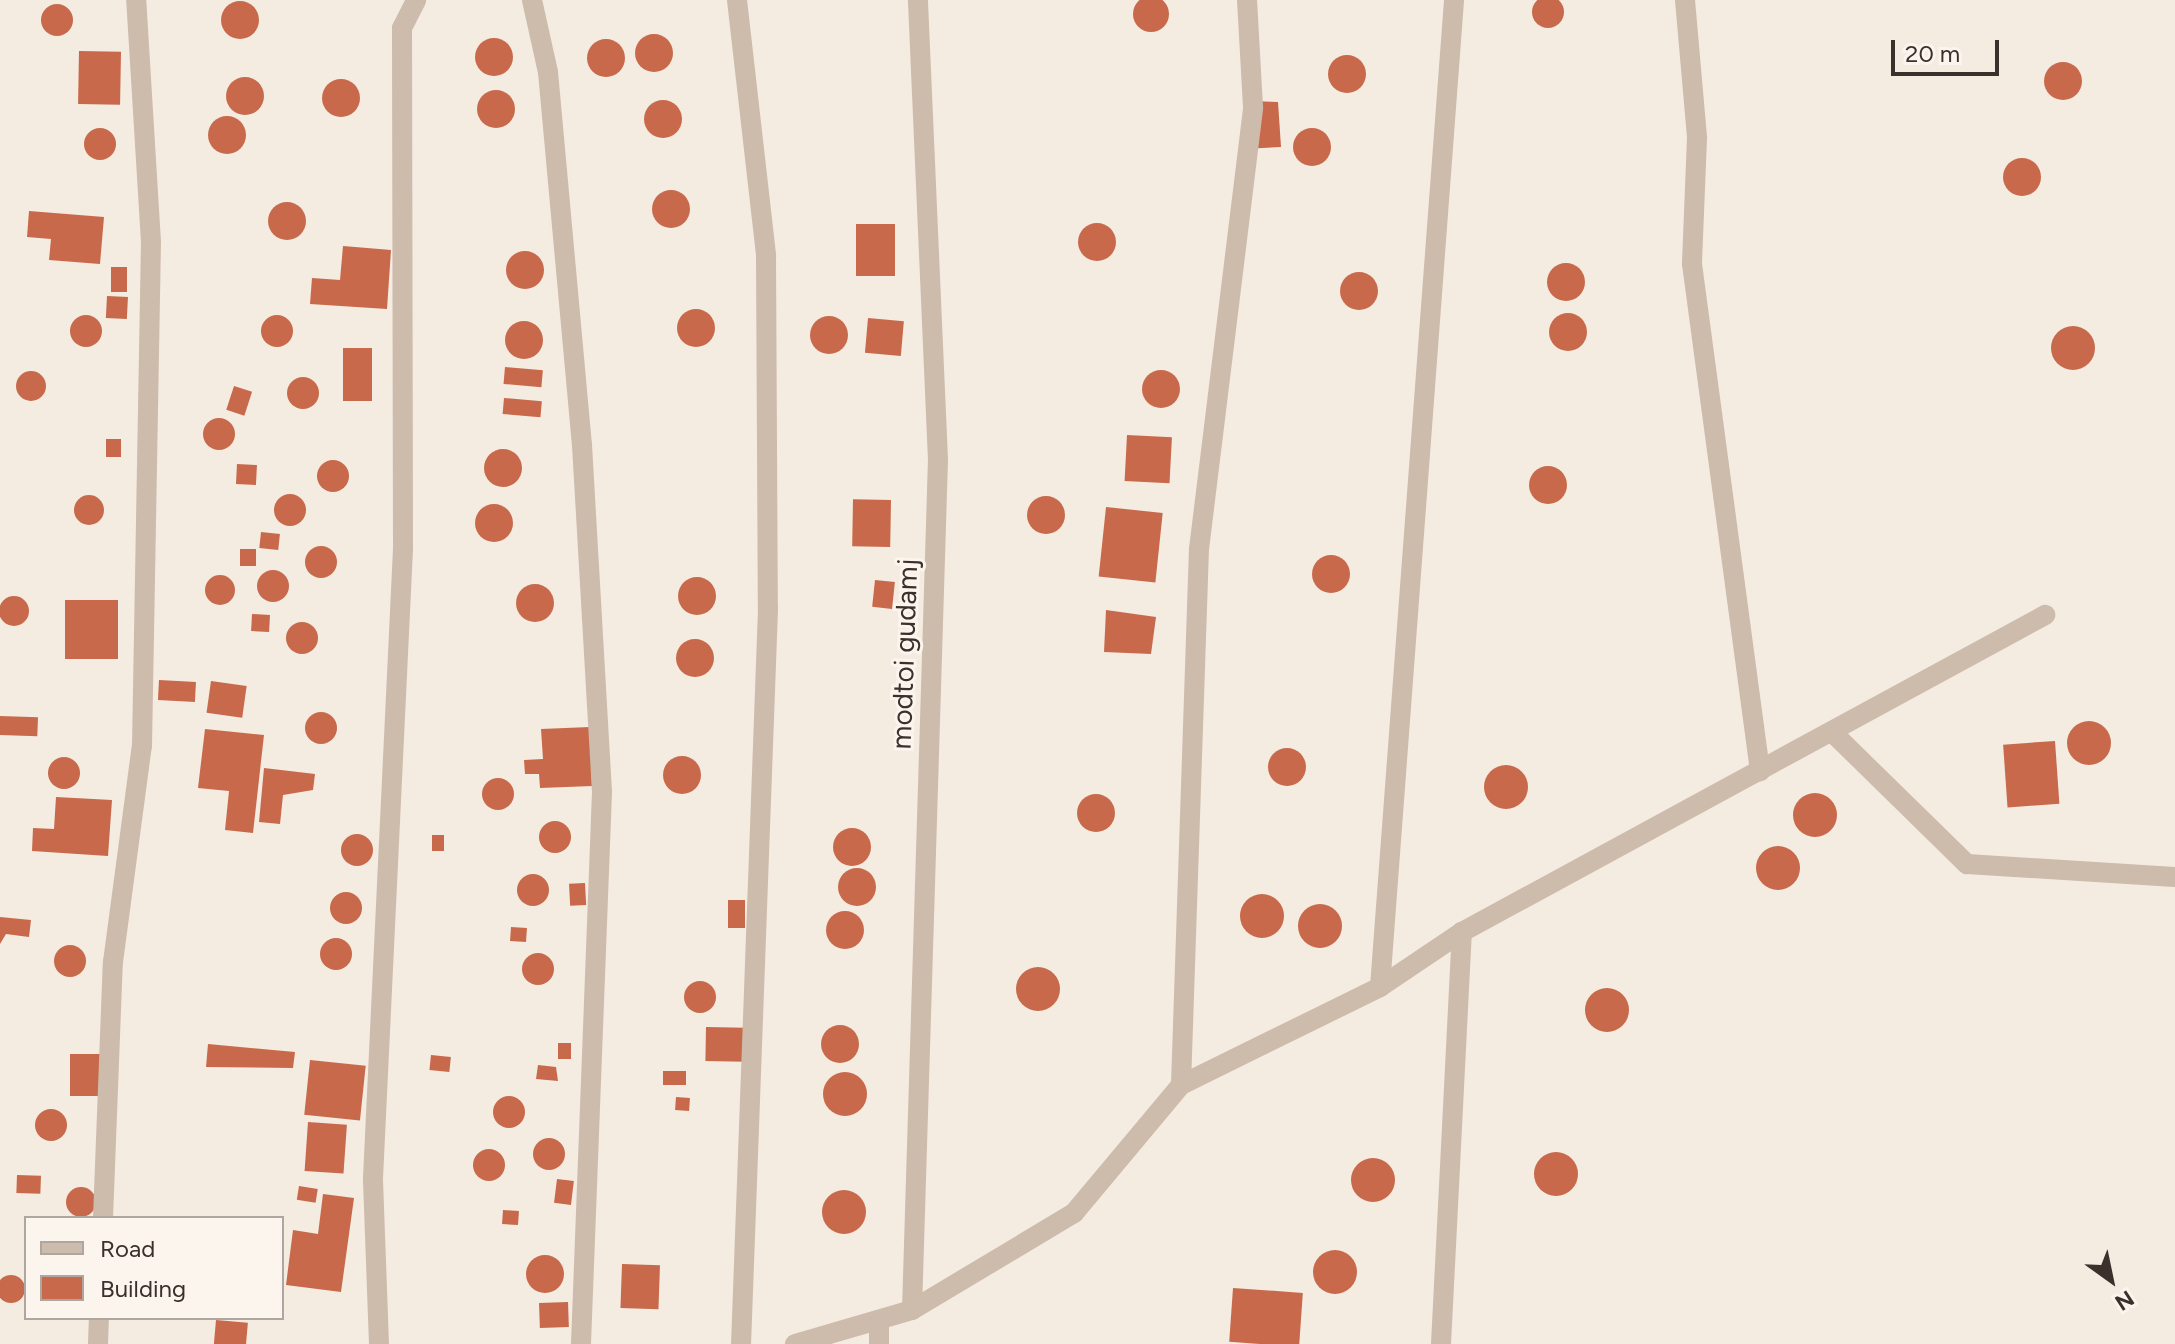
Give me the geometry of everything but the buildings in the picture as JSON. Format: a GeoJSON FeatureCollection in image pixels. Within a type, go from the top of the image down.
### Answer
{"type":"FeatureCollection","features":[{"type":"Feature","properties":{"kind":"street"},"geometry":{"type":"LineString","coordinates":[[103,1216],[113,962],[142,746],[151,242],[136,0]]}},
{"type":"Feature","properties":{"kind":"street"},"geometry":{"type":"LineString","coordinates":[[379,1344],[374,1163],[403,548],[402,28],[416,0]]}},
{"type":"Feature","properties":{"kind":"street"},"geometry":{"type":"LineString","coordinates":[[532,0],[548,72],[582,445],[602,792],[581,1344]]}},
{"type":"Feature","properties":{"kind":"street"},"geometry":{"type":"LineString","coordinates":[[737,0],[766,256],[768,594],[741,1344]]}},
{"type":"Feature","properties":{"kind":"street","name":"modtoi gudamj"},"geometry":{"type":"LineString","coordinates":[[912,1310],[938,460],[918,0]]}},
{"type":"Feature","properties":{"kind":"street"},"geometry":{"type":"LineString","coordinates":[[1181,1085],[1199,549],[1253,107],[1247,0]]}},
{"type":"Feature","properties":{"kind":"street"},"geometry":{"type":"LineString","coordinates":[[1380,987],[1454,0]]}},
{"type":"Feature","properties":{"kind":"street"},"geometry":{"type":"LineString","coordinates":[[1685,0],[1697,138],[1692,264],[1760,771]]}},
{"type":"Feature","properties":{"kind":"street"},"geometry":{"type":"LineString","coordinates":[[795,1344],[879,1323],[912,1310],[1074,1213],[1181,1085],[1380,987],[1462,932],[2045,615]]}},
{"type":"Feature","properties":{"kind":"street"},"geometry":{"type":"LineString","coordinates":[[1832,732],[1967,864],[2175,877]]}},
{"type":"Feature","properties":{"kind":"street"},"geometry":{"type":"LineString","coordinates":[[1441,1344],[1462,932]]}},
{"type":"Feature","properties":{"kind":"street"},"geometry":{"type":"LineString","coordinates":[[98,1344],[99,1320]]}},
{"type":"Feature","properties":{"kind":"street"},"geometry":{"type":"LineString","coordinates":[[879,1323],[879,1344]]}}]}
